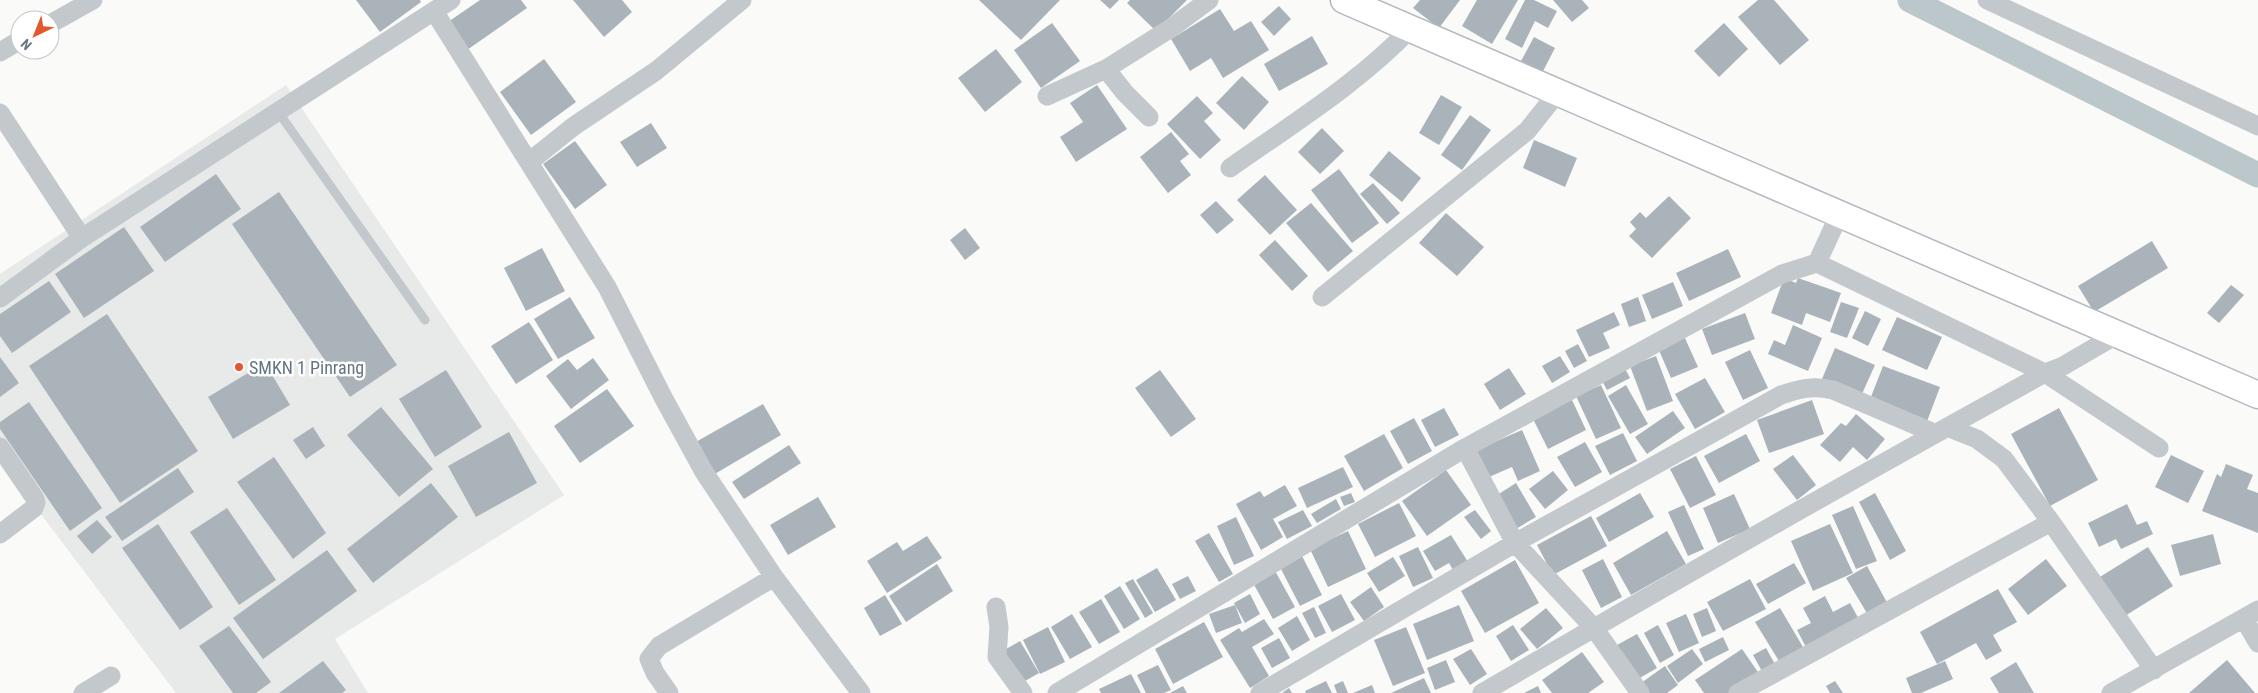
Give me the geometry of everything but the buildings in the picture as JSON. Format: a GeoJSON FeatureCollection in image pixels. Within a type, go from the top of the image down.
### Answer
{"type":"FeatureCollection","features":[{"type":"Feature","properties":{"kind":"street"},"geometry":{"type":"LineString","coordinates":[[60,18],[93,0]]}},
{"type":"Feature","properties":{"kind":"street"},"geometry":{"type":"LineString","coordinates":[[0,298],[82,238],[451,0]]}},
{"type":"Feature","properties":{"kind":"street"},"geometry":{"type":"LineString","coordinates":[[529,162],[574,126],[656,71],[742,0]]}},
{"type":"Feature","properties":{"kind":"street"},"geometry":{"type":"LineString","coordinates":[[1048,96],[1106,69],[1171,28],[1209,0]]}},
{"type":"Feature","properties":{"kind":"street"},"geometry":{"type":"LineString","coordinates":[[1344,0],[1412,27],[1839,215],[2258,395]]}},
{"type":"Feature","properties":{"kind":"street"},"geometry":{"type":"LineString","coordinates":[[1987,0],[2258,126]]}},
{"type":"Feature","properties":{"kind":"street"},"geometry":{"type":"LineString","coordinates":[[434,11],[607,287],[704,472],[774,577],[861,693]]}},
{"type":"Feature","properties":{"kind":"street"},"geometry":{"type":"LineString","coordinates":[[1230,168],[1345,86],[1391,49],[1412,27]]}},
{"type":"Feature","properties":{"kind":"street"},"geometry":{"type":"LineString","coordinates":[[1106,69],[1149,117]]}},
{"type":"Feature","properties":{"kind":"street"},"geometry":{"type":"LineString","coordinates":[[1322,296],[1528,131],[1558,92]]}},
{"type":"Feature","properties":{"kind":"street"},"geometry":{"type":"LineString","coordinates":[[0,113],[82,238]]}},
{"type":"Feature","properties":{"kind":"street"},"geometry":{"type":"LineString","coordinates":[[1817,263],[1839,215]]}},
{"type":"Feature","properties":{"kind":"street"},"geometry":{"type":"LineString","coordinates":[[1057,693],[1465,448],[1782,274],[1817,263],[2054,369],[2159,448]]}},
{"type":"Feature","properties":{"kind":"street"},"geometry":{"type":"LineString","coordinates":[[1482,693],[1723,552],[1940,430],[2118,334]]}},
{"type":"Feature","properties":{"kind":"street"},"geometry":{"type":"LineString","coordinates":[[1260,693],[1515,543],[1781,395],[1802,388],[1821,387],[1940,430],[1978,439],[1998,454],[2051,522],[2154,670]]}},
{"type":"Feature","properties":{"kind":"street"},"geometry":{"type":"LineString","coordinates":[[0,447],[36,502],[34,508],[0,534]]}},
{"type":"Feature","properties":{"kind":"street"},"geometry":{"type":"LineString","coordinates":[[1465,448],[1515,543],[1594,628],[1640,693]]}},
{"type":"Feature","properties":{"kind":"street"},"geometry":{"type":"LineString","coordinates":[[1738,693],[2051,522]]}},
{"type":"Feature","properties":{"kind":"street"},"geometry":{"type":"LineString","coordinates":[[669,693],[648,659],[659,646],[774,577]]}},
{"type":"Feature","properties":{"kind":"street"},"geometry":{"type":"LineString","coordinates":[[996,607],[999,626],[997,657],[1023,693]]}},
{"type":"Feature","properties":{"kind":"street"},"geometry":{"type":"LineString","coordinates":[[2111,693],[2251,614],[2258,643]]}},
{"type":"Feature","properties":{"kind":"street"},"geometry":{"type":"LineString","coordinates":[[83,693],[111,676]]}},
{"type":"Feature","properties":{"kind":"lane"},"geometry":{"type":"LineString","coordinates":[[278,113],[425,320]]}},
{"type":"Feature","properties":{"kind":"shaded area","name":"SMKN 1 Pinrang"},"geometry":{"type":"Polygon","coordinates":[[[286,85],[564,495],[335,639],[368,693],[176,693],[0,460],[0,274],[286,85]]]}},
{"type":"Feature","properties":{"kind":"waterway"},"geometry":{"type":"LineString","coordinates":[[1910,0],[2258,175]]}},
{"type":"Feature","properties":{"kind":"place","name":"SMKN 1 Pinrang"},"geometry":{"type":"Point","coordinates":[239,367]}}]}
